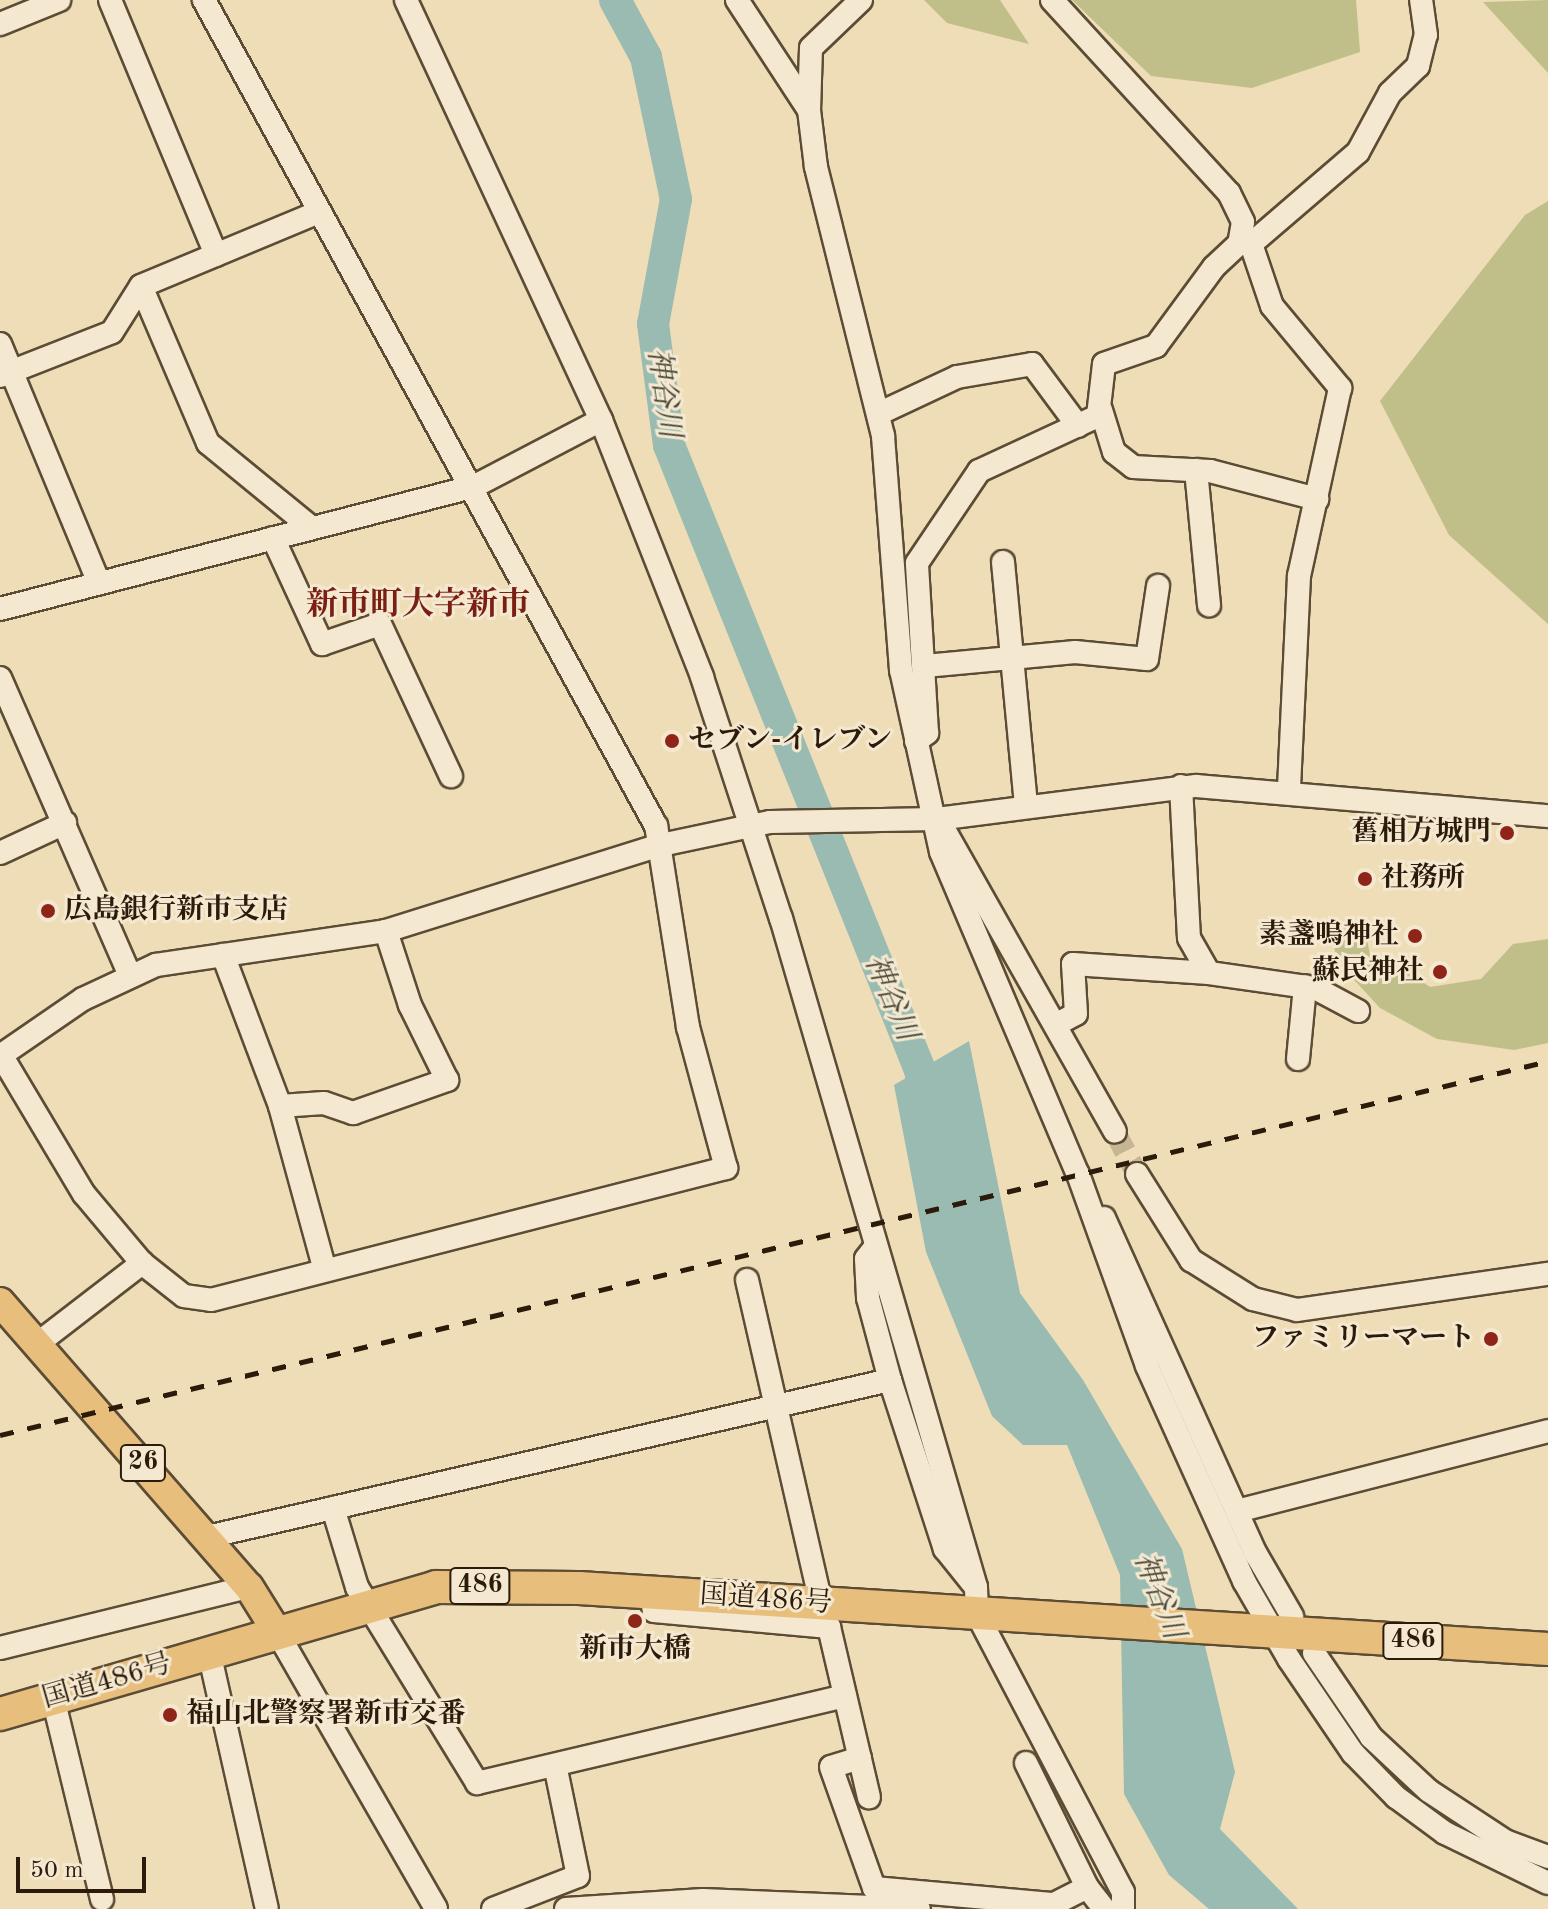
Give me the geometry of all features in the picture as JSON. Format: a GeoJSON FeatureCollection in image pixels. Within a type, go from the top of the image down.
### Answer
{"type":"FeatureCollection","features":[{"type":"Feature","properties":{"kind":"highway","name":"国道486号"},"geometry":{"type":"LineString","coordinates":[[0,1714],[367,1604],[436,1587],[651,1593],[821,1604],[977,1600],[1285,1624],[1548,1649]]}},
{"type":"Feature","properties":{"kind":"main road","name":"26"},"geometry":{"type":"LineString","coordinates":[[0,1302],[249,1587],[277,1632]]}},
{"type":"Feature","properties":{"kind":"street"},"geometry":{"type":"LineString","coordinates":[[0,24],[59,0]]}},
{"type":"Feature","properties":{"kind":"street"},"geometry":{"type":"LineString","coordinates":[[110,0],[216,255]]}},
{"type":"Feature","properties":{"kind":"street"},"geometry":{"type":"LineString","coordinates":[[204,0],[319,212],[475,486],[661,845],[688,1027],[726,1168],[211,1300],[184,1296],[142,1263],[50,1145],[0,1056],[130,975],[223,955],[386,931],[661,845],[760,824],[937,819],[1181,786],[1289,791],[1548,816]]}},
{"type":"Feature","properties":{"kind":"street"},"geometry":{"type":"LineString","coordinates":[[406,0],[601,420],[760,824],[977,1600]]}},
{"type":"Feature","properties":{"kind":"street"},"geometry":{"type":"LineString","coordinates":[[737,0],[809,110]]}},
{"type":"Feature","properties":{"kind":"street"},"geometry":{"type":"LineString","coordinates":[[861,0],[811,48],[809,110],[816,167],[878,414],[901,670],[915,742],[937,819],[941,852],[1089,1207],[1147,1366],[1244,1581],[1285,1624]]}},
{"type":"Feature","properties":{"kind":"street"},"geometry":{"type":"LineString","coordinates":[[1052,0],[1229,193],[1243,222],[1245,244],[1272,306],[1340,388],[1299,576],[1289,791]]}},
{"type":"Feature","properties":{"kind":"street"},"geometry":{"type":"LineString","coordinates":[[1317,499],[1196,470],[1133,467],[1114,452],[1101,410],[1104,364],[1156,346],[1245,244],[1358,152],[1390,93],[1418,66],[1426,35],[1421,0]]}},
{"type":"Feature","properties":{"kind":"street"},"geometry":{"type":"LineString","coordinates":[[8,373],[112,332],[141,286],[319,212]]}},
{"type":"Feature","properties":{"kind":"street"},"geometry":{"type":"LineString","coordinates":[[141,286],[208,443],[312,528]]}},
{"type":"Feature","properties":{"kind":"street"},"geometry":{"type":"LineString","coordinates":[[0,344],[8,373],[99,583]]}},
{"type":"Feature","properties":{"kind":"street"},"geometry":{"type":"LineString","coordinates":[[878,414],[957,377],[1032,364],[1078,426]]}},
{"type":"Feature","properties":{"kind":"street"},"geometry":{"type":"LineString","coordinates":[[915,742],[927,733],[917,563],[979,471],[1078,426],[1101,410]]}},
{"type":"Feature","properties":{"kind":"street"},"geometry":{"type":"LineString","coordinates":[[0,609],[475,486],[601,420]]}},
{"type":"Feature","properties":{"kind":"street"},"geometry":{"type":"LineString","coordinates":[[1196,470],[1209,605]]}},
{"type":"Feature","properties":{"kind":"street"},"geometry":{"type":"LineString","coordinates":[[273,538],[322,644],[380,624],[451,776]]}},
{"type":"Feature","properties":{"kind":"street"},"geometry":{"type":"LineString","coordinates":[[1003,562],[1009,658],[1026,806]]}},
{"type":"Feature","properties":{"kind":"street"},"geometry":{"type":"LineString","coordinates":[[925,666],[1075,652],[1147,659],[1158,586]]}},
{"type":"Feature","properties":{"kind":"street"},"geometry":{"type":"LineString","coordinates":[[0,678],[130,975]]}},
{"type":"Feature","properties":{"kind":"street"},"geometry":{"type":"LineString","coordinates":[[1181,786],[1189,938],[1209,973]]}},
{"type":"Feature","properties":{"kind":"street"},"geometry":{"type":"LineString","coordinates":[[937,819],[1057,1024],[1115,1132]]}},
{"type":"Feature","properties":{"kind":"street"},"geometry":{"type":"LineString","coordinates":[[0,853],[65,823]]}},
{"type":"Feature","properties":{"kind":"street"},"geometry":{"type":"LineString","coordinates":[[280,1106],[324,1103],[353,1113],[447,1080],[410,1005],[386,931]]}},
{"type":"Feature","properties":{"kind":"street"},"geometry":{"type":"LineString","coordinates":[[223,955],[280,1106],[325,1270]]}},
{"type":"Feature","properties":{"kind":"street"},"geometry":{"type":"LineString","coordinates":[[1057,1024],[1076,1014],[1073,964],[1209,973],[1305,986],[1358,1011]]}},
{"type":"Feature","properties":{"kind":"street"},"geometry":{"type":"LineString","coordinates":[[1298,1059],[1305,986]]}},
{"type":"Feature","properties":{"kind":"street"},"geometry":{"type":"LineString","coordinates":[[1137,1174],[1191,1260],[1268,1303],[1297,1310],[1386,1301],[1548,1274]]}},
{"type":"Feature","properties":{"kind":"street"},"geometry":{"type":"LineString","coordinates":[[1089,1207],[1099,1209],[1138,1279],[1285,1624],[1313,1698],[1396,1797],[1445,1833],[1548,1883]]}},
{"type":"Feature","properties":{"kind":"street"},"geometry":{"type":"LineString","coordinates":[[876,1246],[866,1259],[868,1298],[890,1380],[945,1549],[977,1600],[1123,1892],[1123,1909]]}},
{"type":"Feature","properties":{"kind":"street"},"geometry":{"type":"LineString","coordinates":[[37,1344],[142,1263]]}},
{"type":"Feature","properties":{"kind":"street"},"geometry":{"type":"LineString","coordinates":[[747,1280],[821,1604]]}},
{"type":"Feature","properties":{"kind":"street"},"geometry":{"type":"LineString","coordinates":[[207,1537],[890,1380]]}},
{"type":"Feature","properties":{"kind":"street"},"geometry":{"type":"LineString","coordinates":[[1237,1511],[1548,1431]]}},
{"type":"Feature","properties":{"kind":"street"},"geometry":{"type":"LineString","coordinates":[[333,1508],[367,1604],[477,1783],[845,1696]]}},
{"type":"Feature","properties":{"kind":"street"},"geometry":{"type":"LineString","coordinates":[[0,1648],[249,1587]]}},
{"type":"Feature","properties":{"kind":"street"},"geometry":{"type":"LineString","coordinates":[[651,1593],[654,1611],[829,1627],[869,1797]]}},
{"type":"Feature","properties":{"kind":"street"},"geometry":{"type":"LineString","coordinates":[[277,1632],[436,1909]]}},
{"type":"Feature","properties":{"kind":"street"},"geometry":{"type":"LineString","coordinates":[[209,1652],[267,1909]]}},
{"type":"Feature","properties":{"kind":"street"},"geometry":{"type":"LineString","coordinates":[[1314,1653],[1371,1737],[1429,1791],[1505,1841],[1548,1857]]}},
{"type":"Feature","properties":{"kind":"street"},"geometry":{"type":"LineString","coordinates":[[53,1698],[102,1899]]}},
{"type":"Feature","properties":{"kind":"street"},"geometry":{"type":"LineString","coordinates":[[860,1758],[831,1767],[874,1888],[1054,1904],[1087,1887]]}},
{"type":"Feature","properties":{"kind":"street"},"geometry":{"type":"LineString","coordinates":[[1026,1763],[1087,1887],[1104,1909]]}},
{"type":"Feature","properties":{"kind":"street"},"geometry":{"type":"LineString","coordinates":[[493,1909],[578,1876],[555,1765]]}},
{"type":"Feature","properties":{"kind":"street"},"geometry":{"type":"LineString","coordinates":[[566,1909],[703,1900],[919,1909]]}},
{"type":"Feature","properties":{"kind":"shaded area"},"geometry":{"type":"Polygon","coordinates":[[[924,0],[1000,0],[1029,44],[947,23],[924,0]]]}},
{"type":"Feature","properties":{"kind":"shaded area"},"geometry":{"type":"Polygon","coordinates":[[[1072,0],[1356,0],[1360,52],[1252,88],[1151,76],[1072,0]]]}},
{"type":"Feature","properties":{"kind":"shaded area"},"geometry":{"type":"Polygon","coordinates":[[[1548,0],[1548,73],[1483,2],[1548,0]]]}},
{"type":"Feature","properties":{"kind":"shaded area"},"geometry":{"type":"Polygon","coordinates":[[[1548,201],[1548,624],[1449,535],[1380,401],[1525,215],[1548,201]]]}},
{"type":"Feature","properties":{"kind":"shaded area"},"geometry":{"type":"Polygon","coordinates":[[[1363,922],[1374,972],[1406,971],[1430,987],[1481,979],[1513,944],[1548,939],[1548,1043],[1514,1050],[1437,1039],[1380,1008],[1335,959],[1334,928],[1363,922]]]}},
{"type":"Feature","properties":{"kind":"water"},"geometry":{"type":"Polygon","coordinates":[[[969,1041],[1020,1293],[1083,1380],[1182,1549],[1235,1772],[1220,1829],[1298,1909],[1209,1909],[1169,1875],[1124,1794],[1120,1575],[1067,1445],[1023,1445],[992,1416],[926,1252],[894,1085],[969,1041]]]}},
{"type":"Feature","properties":{"kind":"waterway","name":"神谷川"},"geometry":{"type":"LineString","coordinates":[[615,0],[646,57],[676,199],[653,324],[669,445],[920,1070],[929,1113]]}},
{"type":"Feature","properties":{"kind":"tunnel"},"geometry":{"type":"LineString","coordinates":[[1115,1132],[1137,1174]]}},
{"type":"Feature","properties":{"kind":"railway"},"geometry":{"type":"LineString","coordinates":[[0,1435],[1548,1061]]}},
{"type":"Feature","properties":{"kind":"place","name":"セブン-イレブン"},"geometry":{"type":"Point","coordinates":[672,741]}},
{"type":"Feature","properties":{"kind":"place","name":"舊相方城門"},"geometry":{"type":"Point","coordinates":[1507,833]}},
{"type":"Feature","properties":{"kind":"place","name":"社務所"},"geometry":{"type":"Point","coordinates":[1365,879]}},
{"type":"Feature","properties":{"kind":"place","name":"広島銀行新市支店"},"geometry":{"type":"Point","coordinates":[48,911]}},
{"type":"Feature","properties":{"kind":"place","name":"素盞嗚神社"},"geometry":{"type":"Point","coordinates":[1415,936]}},
{"type":"Feature","properties":{"kind":"place","name":"蘇民神社"},"geometry":{"type":"Point","coordinates":[1440,972]}},
{"type":"Feature","properties":{"kind":"place","name":"ファミリーマート"},"geometry":{"type":"Point","coordinates":[1491,1339]}},
{"type":"Feature","properties":{"kind":"place","name":"新市大橋"},"geometry":{"type":"Point","coordinates":[635,1621]}},
{"type":"Feature","properties":{"kind":"place","name":"福山北警察署新市交番"},"geometry":{"type":"Point","coordinates":[170,1715]}},
{"type":"Feature","properties":{"kind":"district","name":"新市町大字新市"},"geometry":{"type":"Point","coordinates":[418,606]}}]}
